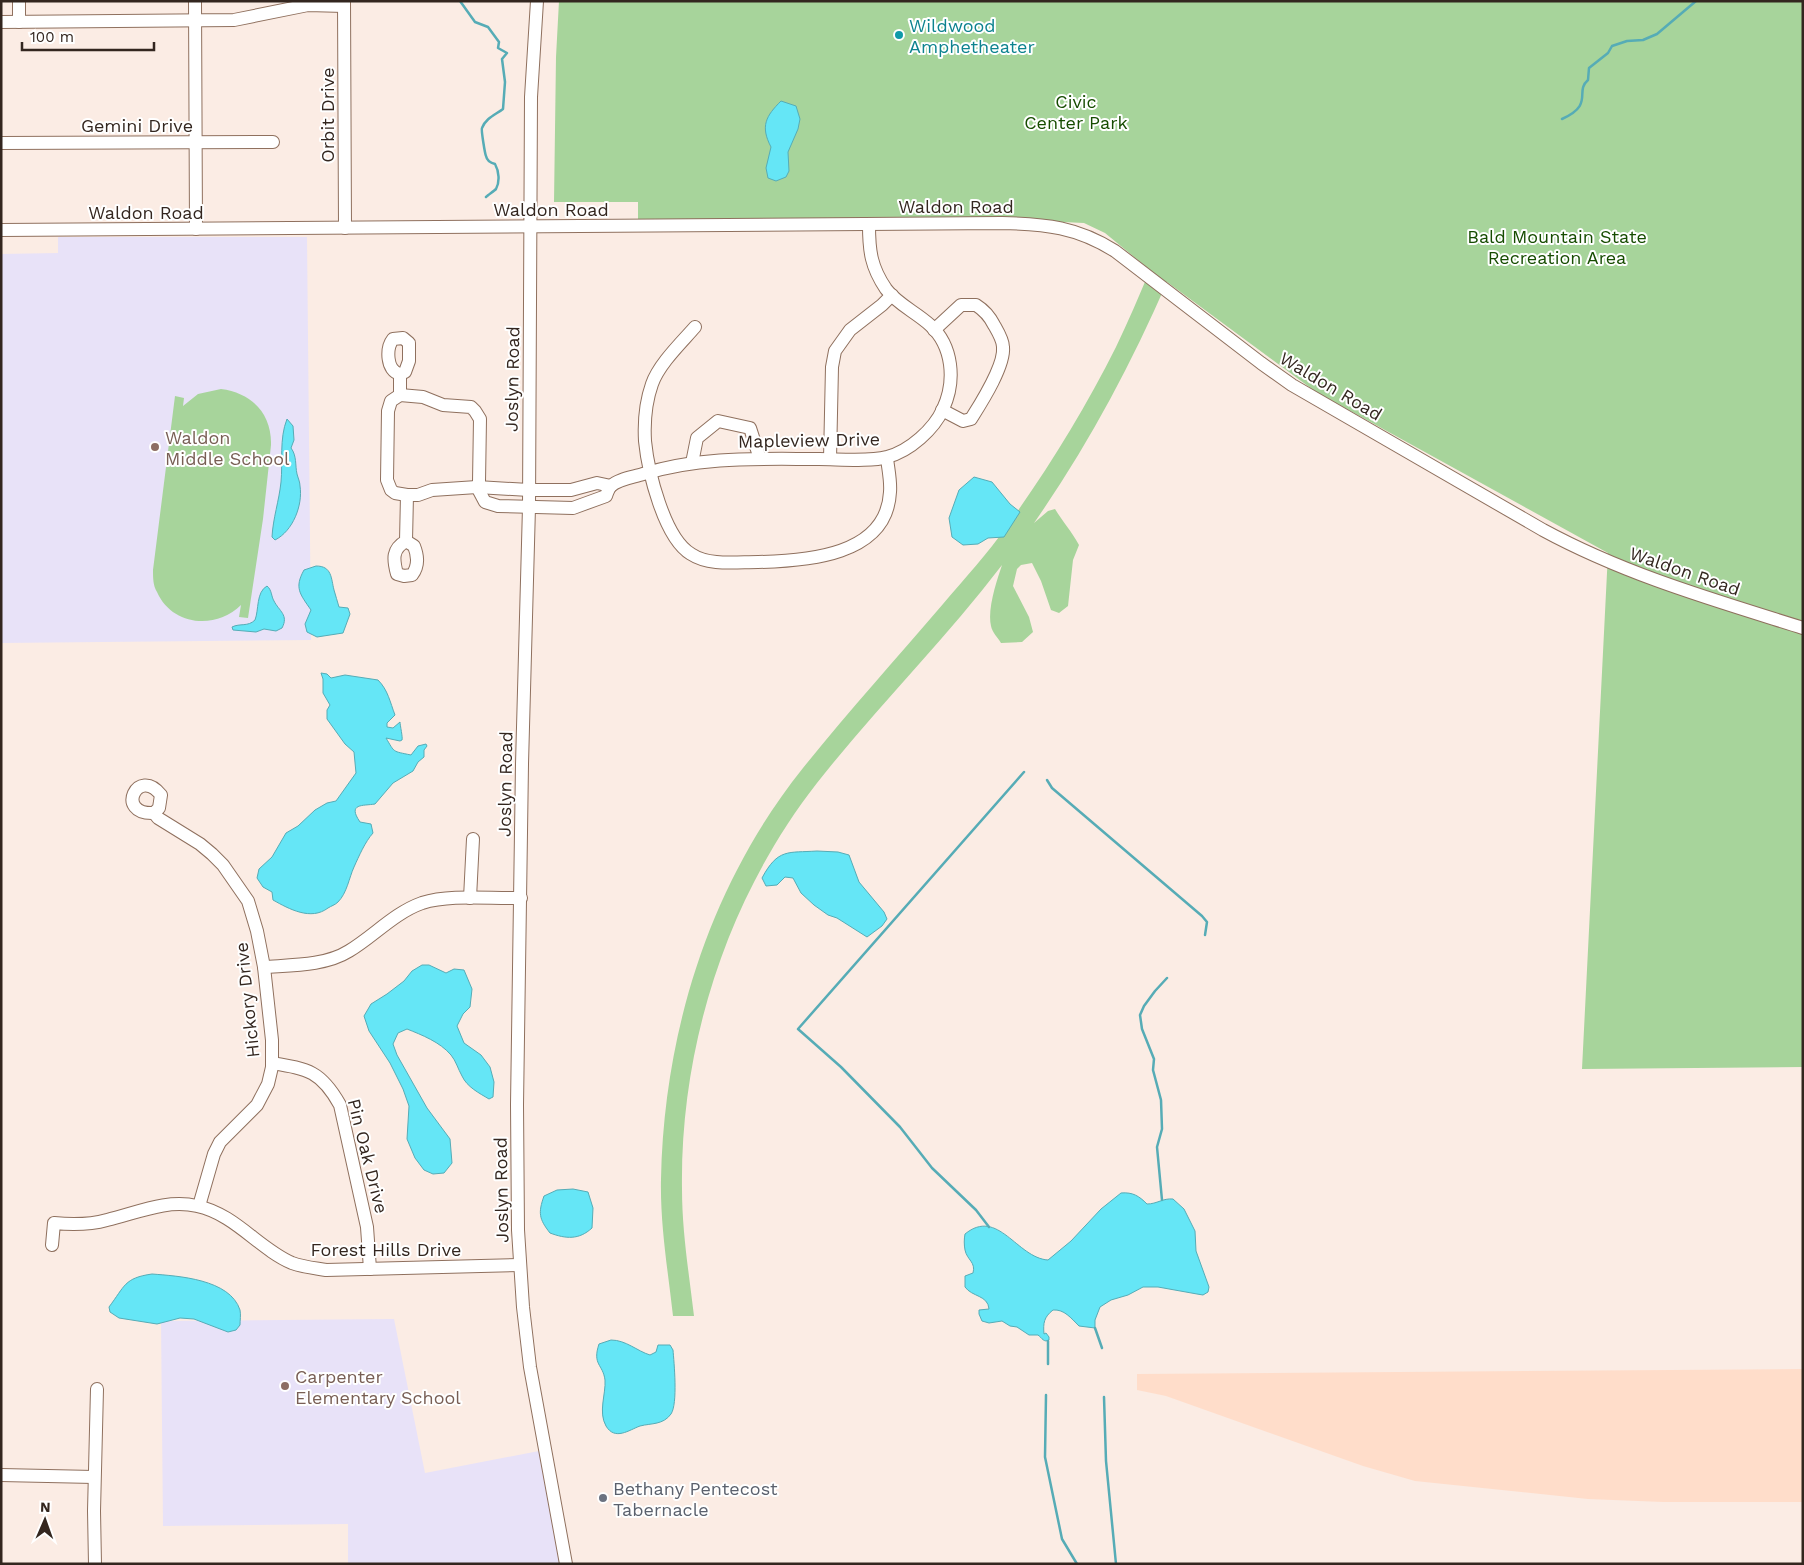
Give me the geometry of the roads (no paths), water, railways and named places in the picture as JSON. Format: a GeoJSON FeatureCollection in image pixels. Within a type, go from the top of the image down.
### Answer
{"type":"FeatureCollection","features":[{"type":"Feature","properties":{"kind":"street"},"geometry":{"type":"LineString","coordinates":[[19,1],[19,22]]}},
{"type":"Feature","properties":{"kind":"street"},"geometry":{"type":"LineString","coordinates":[[195,1],[196,229]]}},
{"type":"Feature","properties":{"kind":"street","name":"Joslyn Road"},"geometry":{"type":"LineString","coordinates":[[536,1],[532,57],[529,507],[522,764],[518,1105],[520,1266],[530,1367],[566,1564]]}},
{"type":"Feature","properties":{"kind":"street"},"geometry":{"type":"LineString","coordinates":[[1,22],[234,20],[308,5],[344,4]]}},
{"type":"Feature","properties":{"kind":"street","name":"Orbit Drive"},"geometry":{"type":"LineString","coordinates":[[344,4],[345,228]]}},
{"type":"Feature","properties":{"kind":"street","name":"Gemini Drive"},"geometry":{"type":"LineString","coordinates":[[1,143],[273,142]]}},
{"type":"Feature","properties":{"kind":"street","name":"Waldon Road"},"geometry":{"type":"LineString","coordinates":[[1,230],[1039,224],[1065,228],[1084,234],[1104,244],[1126,259],[1261,364],[1292,385],[1550,534],[1626,570],[1803,628]]}},
{"type":"Feature","properties":{"kind":"street","name":"Mapleview Drive"},"geometry":{"type":"LineString","coordinates":[[477,487],[485,502],[498,506],[573,508],[606,496],[611,486],[618,482],[650,472],[692,463],[716,460],[886,458],[904,450],[921,437],[934,423],[942,410],[947,398],[951,369],[943,342],[934,330],[892,295],[872,264],[869,225]]}},
{"type":"Feature","properties":{"kind":"street"},"geometry":{"type":"LineString","coordinates":[[830,459],[832,367],[835,351],[850,330],[892,295]]}},
{"type":"Feature","properties":{"kind":"street"},"geometry":{"type":"LineString","coordinates":[[934,330],[961,305],[976,305],[986,313],[992,322],[1004,348],[992,382],[971,419],[963,420],[942,410]]}},
{"type":"Feature","properties":{"kind":"street"},"geometry":{"type":"LineString","coordinates":[[695,327],[665,362],[652,384],[645,417],[645,440],[650,472],[660,506],[678,542],[682,548],[693,556],[715,562],[782,562],[809,560],[854,546],[876,529],[885,514],[890,492],[886,458]]}},
{"type":"Feature","properties":{"kind":"street"},"geometry":{"type":"LineString","coordinates":[[400,374],[400,394]]}},
{"type":"Feature","properties":{"kind":"street"},"geometry":{"type":"LineString","coordinates":[[406,541],[408,495],[391,490],[387,480],[388,411],[391,401],[400,394],[423,397],[443,405],[471,407],[475,411],[480,419],[479,482],[477,487]]}},
{"type":"Feature","properties":{"kind":"street"},"geometry":{"type":"LineString","coordinates":[[692,463],[697,438],[718,421],[750,428],[760,459]]}},
{"type":"Feature","properties":{"kind":"street","name":"Mapleview Drive"},"geometry":{"type":"LineString","coordinates":[[408,495],[418,495],[432,490],[477,487],[571,490],[597,483],[611,486]]}},
{"type":"Feature","properties":{"kind":"street"},"geometry":{"type":"LineString","coordinates":[[571,490],[573,508]]}},
{"type":"Feature","properties":{"kind":"street","name":"Hickory Drive"},"geometry":{"type":"LineString","coordinates":[[154,813],[166,824],[200,844],[212,854],[223,865],[239,887],[248,901],[257,930],[264,967],[272,1040],[272,1063],[268,1084],[246,1118],[224,1138],[214,1154],[199,1206]]}},
{"type":"Feature","properties":{"kind":"street"},"geometry":{"type":"LineString","coordinates":[[470,898],[473,838]]}},
{"type":"Feature","properties":{"kind":"street"},"geometry":{"type":"LineString","coordinates":[[264,967],[303,964],[333,958],[348,952],[408,909],[437,899],[521,898]]}},
{"type":"Feature","properties":{"kind":"street","name":"Pin Oak Drive"},"geometry":{"type":"LineString","coordinates":[[272,1063],[303,1068],[318,1076],[332,1090],[340,1105],[367,1227],[370,1269]]}},
{"type":"Feature","properties":{"kind":"street","name":"Forest Hills Drive"},"geometry":{"type":"LineString","coordinates":[[52,1245],[54,1223],[79,1225],[170,1204],[199,1206],[219,1214],[291,1262],[308,1268],[326,1270],[520,1266]]}},
{"type":"Feature","properties":{"kind":"street"},"geometry":{"type":"LineString","coordinates":[[95,1564],[94,1477],[97,1389]]}},
{"type":"Feature","properties":{"kind":"street"},"geometry":{"type":"LineString","coordinates":[[1,1475],[94,1477]]}},
{"type":"Feature","properties":{"kind":"water"},"geometry":{"type":"Polygon","coordinates":[[[781,101],[796,106],[800,119],[798,129],[788,152],[789,171],[786,177],[776,181],[768,178],[766,168],[771,147],[765,127],[768,117],[781,101]]]}},
{"type":"Feature","properties":{"kind":"water"},"geometry":{"type":"Polygon","coordinates":[[[287,419],[293,426],[294,440],[291,448],[295,457],[301,493],[298,509],[292,524],[275,540],[272,537],[281,482],[282,442],[287,419]]]}},
{"type":"Feature","properties":{"kind":"water"},"geometry":{"type":"Polygon","coordinates":[[[974,477],[992,482],[1010,504],[1020,512],[1004,537],[988,538],[978,544],[963,545],[952,537],[949,518],[959,490],[974,477]]]}},
{"type":"Feature","properties":{"kind":"water"},"geometry":{"type":"Polygon","coordinates":[[[316,566],[328,570],[339,607],[348,608],[350,614],[343,633],[317,637],[307,632],[305,624],[311,610],[301,595],[299,582],[304,570],[316,566]]]}},
{"type":"Feature","properties":{"kind":"water"},"geometry":{"type":"Polygon","coordinates":[[[267,586],[284,616],[282,628],[276,631],[264,629],[256,632],[233,630],[232,627],[255,620],[259,597],[267,586]]]}},
{"type":"Feature","properties":{"kind":"water"},"geometry":{"type":"Polygon","coordinates":[[[321,673],[327,674],[331,678],[345,675],[378,680],[386,692],[395,715],[387,723],[387,727],[393,728],[400,722],[402,740],[386,738],[393,749],[397,752],[411,755],[418,746],[426,744],[427,746],[424,750],[424,757],[418,762],[413,771],[393,783],[375,804],[356,808],[356,816],[360,822],[371,824],[373,833],[360,854],[341,898],[336,904],[321,912],[307,914],[293,910],[273,900],[272,892],[263,887],[257,878],[259,869],[272,857],[286,833],[298,826],[315,810],[327,803],[336,801],[356,773],[354,752],[345,744],[327,719],[327,710],[330,705],[323,693],[321,673]]]}},
{"type":"Feature","properties":{"kind":"water"},"geometry":{"type":"Polygon","coordinates":[[[817,851],[838,852],[849,855],[859,882],[884,912],[887,919],[882,926],[867,937],[814,905],[801,893],[793,878],[785,877],[777,885],[766,886],[762,878],[773,861],[785,854],[817,851]]]}},
{"type":"Feature","properties":{"kind":"water"},"geometry":{"type":"Polygon","coordinates":[[[422,965],[429,965],[446,973],[454,969],[464,970],[472,989],[470,1007],[463,1014],[457,1026],[464,1043],[481,1055],[490,1067],[494,1082],[493,1097],[489,1099],[467,1083],[453,1057],[442,1046],[407,1029],[398,1033],[393,1044],[397,1055],[427,1108],[450,1139],[452,1163],[444,1173],[433,1174],[424,1170],[415,1158],[407,1139],[409,1106],[403,1089],[390,1063],[369,1031],[364,1016],[371,1004],[404,981],[412,971],[422,965]]]}},
{"type":"Feature","properties":{"kind":"water"},"geometry":{"type":"Polygon","coordinates":[[[573,1189],[588,1192],[593,1208],[592,1228],[582,1235],[572,1237],[550,1233],[542,1220],[540,1211],[544,1196],[557,1190],[573,1189]]]}},
{"type":"Feature","properties":{"kind":"water"},"geometry":{"type":"Polygon","coordinates":[[[1121,1193],[1136,1195],[1147,1204],[1173,1199],[1184,1209],[1195,1231],[1196,1251],[1209,1287],[1208,1292],[1203,1295],[1158,1287],[1143,1287],[1128,1295],[1111,1300],[1100,1307],[1095,1320],[1095,1328],[1079,1326],[1064,1313],[1053,1310],[1044,1323],[1044,1334],[1046,1333],[1049,1337],[1047,1341],[1038,1335],[1029,1335],[1017,1327],[1010,1326],[1002,1321],[989,1323],[982,1321],[979,1310],[989,1309],[988,1304],[965,1287],[965,1276],[973,1273],[974,1269],[965,1250],[965,1234],[977,1227],[988,1226],[998,1230],[1037,1257],[1048,1260],[1071,1241],[1101,1209],[1121,1193]]]}},
{"type":"Feature","properties":{"kind":"water"},"geometry":{"type":"Polygon","coordinates":[[[152,1274],[202,1281],[226,1292],[240,1310],[240,1325],[236,1330],[228,1332],[194,1319],[180,1318],[157,1324],[119,1318],[110,1312],[109,1307],[126,1284],[136,1278],[152,1274]]]}},
{"type":"Feature","properties":{"kind":"water"},"geometry":{"type":"Polygon","coordinates":[[[611,1340],[622,1342],[650,1355],[656,1352],[658,1345],[670,1345],[673,1350],[675,1383],[673,1409],[668,1418],[618,1434],[606,1426],[602,1409],[605,1380],[597,1360],[597,1351],[599,1344],[611,1340]]]}},
{"type":"Feature","properties":{"kind":"waterway"},"geometry":{"type":"LineString","coordinates":[[460,1],[475,22],[488,27],[499,42],[498,48],[507,53],[502,59],[505,82],[503,109],[488,119],[482,128],[487,158],[489,162],[495,164],[498,176],[496,189],[486,197]]}},
{"type":"Feature","properties":{"kind":"waterway"},"geometry":{"type":"LineString","coordinates":[[1562,119],[1572,114],[1578,108],[1581,103],[1584,85],[1588,80],[1589,68],[1608,53],[1612,46],[1627,41],[1643,40],[1657,34],[1696,1]]}},
{"type":"Feature","properties":{"kind":"waterway"},"geometry":{"type":"LineString","coordinates":[[989,1227],[976,1210],[932,1168],[900,1127],[841,1067],[798,1029],[1024,772]]}},
{"type":"Feature","properties":{"kind":"waterway"},"geometry":{"type":"LineString","coordinates":[[1047,780],[1052,788],[1202,916],[1207,922],[1205,935]]}},
{"type":"Feature","properties":{"kind":"waterway"},"geometry":{"type":"LineString","coordinates":[[1162,1200],[1157,1147],[1162,1129],[1161,1100],[1153,1070],[1154,1059],[1142,1029],[1140,1015],[1144,1006],[1167,978]]}},
{"type":"Feature","properties":{"kind":"waterway"},"geometry":{"type":"LineString","coordinates":[[1095,1328],[1102,1348]]}},
{"type":"Feature","properties":{"kind":"waterway"},"geometry":{"type":"LineString","coordinates":[[1048,1341],[1048,1364]]}},
{"type":"Feature","properties":{"kind":"waterway"},"geometry":{"type":"LineString","coordinates":[[1046,1395],[1045,1457],[1062,1539],[1077,1564]]}},
{"type":"Feature","properties":{"kind":"waterway"},"geometry":{"type":"LineString","coordinates":[[1104,1397],[1106,1461],[1116,1564]]}},
{"type":"Feature","properties":{"kind":"place","name":"Wildwood Amphetheater"},"geometry":{"type":"Point","coordinates":[899,35]}},
{"type":"Feature","properties":{"kind":"place","name":"Waldon Middle School"},"geometry":{"type":"Point","coordinates":[155,447]}},
{"type":"Feature","properties":{"kind":"place","name":"Carpenter Elementary School"},"geometry":{"type":"Point","coordinates":[285,1386]}},
{"type":"Feature","properties":{"kind":"place","name":"Bethany Pentecost Tabernacle"},"geometry":{"type":"Point","coordinates":[603,1498]}},
{"type":"Feature","properties":{"kind":"park label","name":"Civic Center Park"},"geometry":{"type":"Point","coordinates":[1076,111]}},
{"type":"Feature","properties":{"kind":"park label","name":"Bald Mountain State Recreation Area"},"geometry":{"type":"Point","coordinates":[1557,246]}}]}
